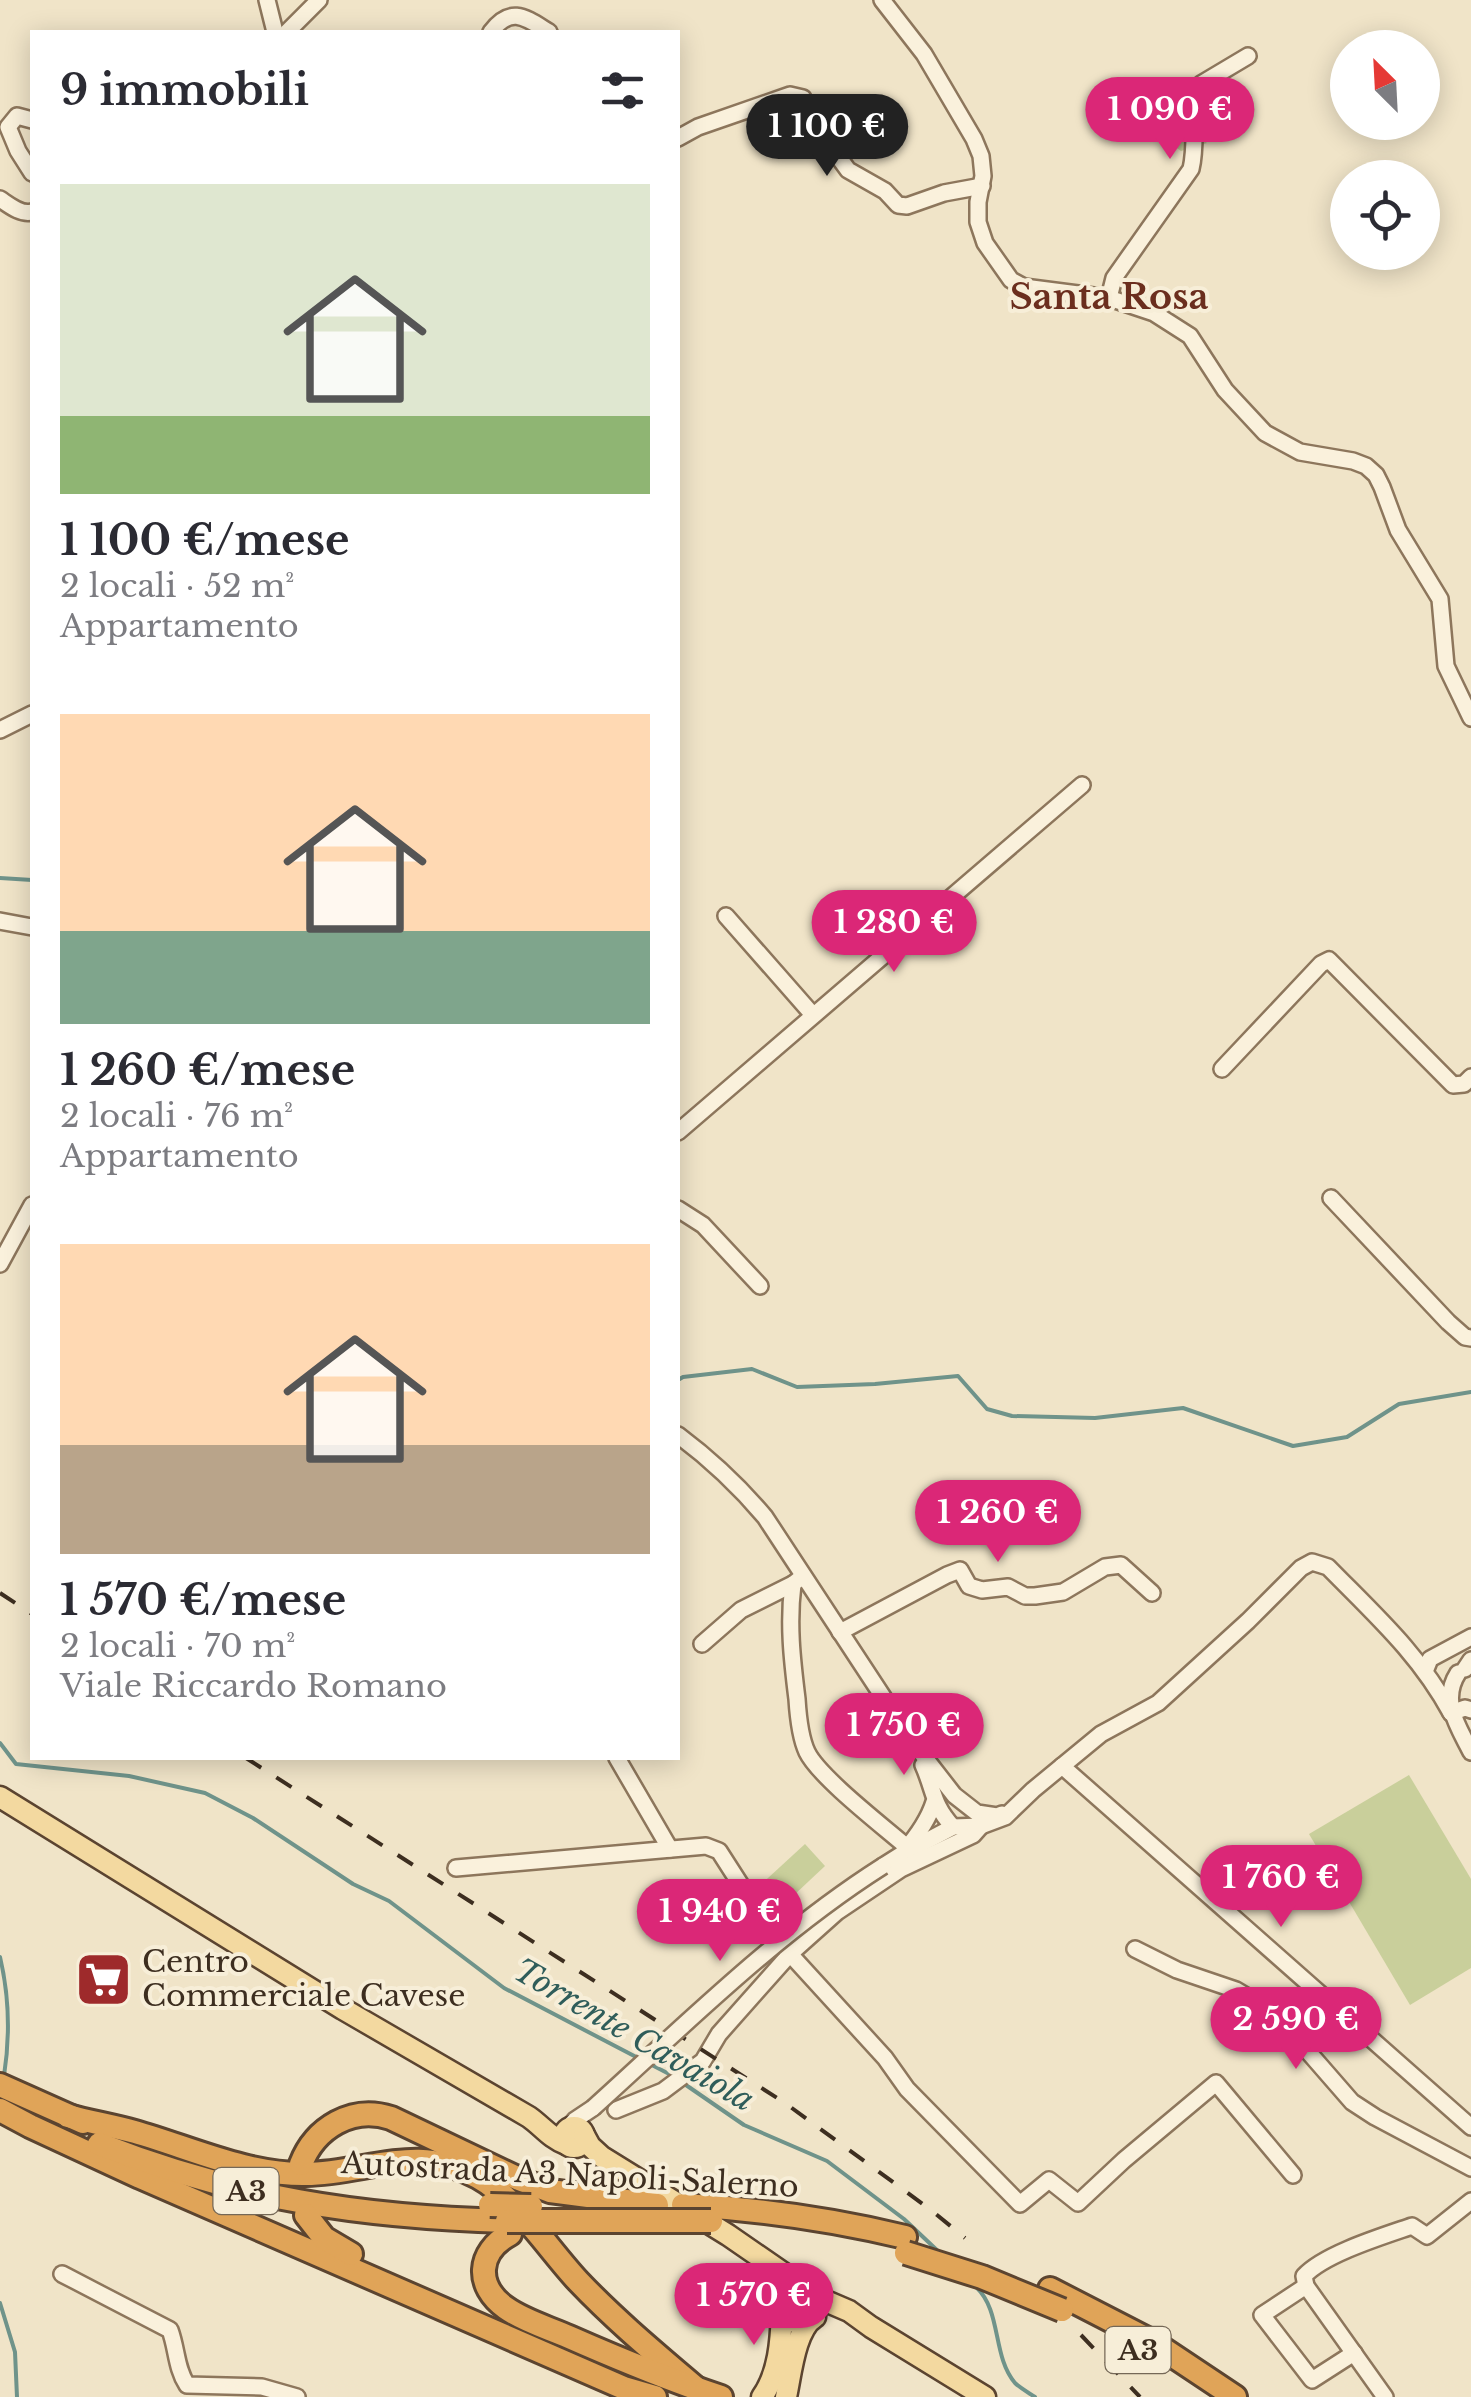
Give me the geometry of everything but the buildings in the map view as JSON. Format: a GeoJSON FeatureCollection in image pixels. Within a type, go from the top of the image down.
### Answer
{"type":"FeatureCollection","features":[{"type":"Feature","properties":{"kind":"highway","name":"Autostrada A3 Napoli-Salerno"},"geometry":{"type":"LineString","coordinates":[[0,2085],[68,2116],[199,2164],[261,2180],[543,2229],[690,2220],[752,2224],[906,2245],[984,2262],[1050,2289],[1151,2340],[1235,2397]]}},
{"type":"Feature","properties":{"kind":"highway","name":"Autostrada A3 Napoli-Salerno"},"geometry":{"type":"LineString","coordinates":[[0,2100],[108,2148],[204,2180],[260,2195],[364,2212],[502,2220],[657,2205],[729,2207],[840,2222],[1062,2310],[1139,2351],[1210,2397]]}},
{"type":"Feature","properties":{"kind":"highway"},"geometry":{"type":"LineString","coordinates":[[0,2110],[140,2177],[624,2388],[658,2397]]}},
{"type":"Feature","properties":{"kind":"highway","name":"A3"},"geometry":{"type":"LineString","coordinates":[[300,2164],[306,2150],[328,2127],[362,2114],[381,2114],[550,2192],[657,2205]]}},
{"type":"Feature","properties":{"kind":"highway"},"geometry":{"type":"LineString","coordinates":[[68,2116],[231,2163],[280,2172],[306,2174],[414,2160],[468,2172],[498,2192],[608,2312],[697,2389]]}},
{"type":"Feature","properties":{"kind":"highway","name":"A3"},"geometry":{"type":"LineString","coordinates":[[306,2215],[334,2246],[629,2376],[658,2397]]}},
{"type":"Feature","properties":{"kind":"highway"},"geometry":{"type":"LineString","coordinates":[[502,2220],[484,2262],[484,2274],[489,2290],[504,2307],[721,2397]]}},
{"type":"Feature","properties":{"kind":"main road"},"geometry":{"type":"LineString","coordinates":[[0,1796],[343,2010],[540,2125],[590,2146],[808,2292],[849,2311],[986,2397]]}},
{"type":"Feature","properties":{"kind":"main road"},"geometry":{"type":"LineString","coordinates":[[573,2136],[763,2270],[790,2321],[796,2324],[822,2314],[834,2314],[871,2327]]}},
{"type":"Feature","properties":{"kind":"main road"},"geometry":{"type":"LineString","coordinates":[[762,2397],[776,2363],[782,2309],[788,2292],[808,2292]]}},
{"type":"Feature","properties":{"kind":"main road"},"geometry":{"type":"LineString","coordinates":[[786,2397],[800,2336],[816,2312],[817,2306],[808,2292]]}},
{"type":"Feature","properties":{"kind":"street"},"geometry":{"type":"LineString","coordinates":[[267,0],[274,30]]}},
{"type":"Feature","properties":{"kind":"street"},"geometry":{"type":"LineString","coordinates":[[289,30],[319,0]]}},
{"type":"Feature","properties":{"kind":"street"},"geometry":{"type":"LineString","coordinates":[[882,0],[924,54],[974,139],[981,156],[978,222],[985,243],[1011,280],[1024,287],[1109,298],[1154,313],[1190,336],[1226,390],[1264,433],[1300,452],[1353,461],[1376,475],[1398,530],[1440,599],[1446,666],[1471,718]]}},
{"type":"Feature","properties":{"kind":"street"},"geometry":{"type":"LineString","coordinates":[[493,30],[506,18],[521,16],[546,30]]}},
{"type":"Feature","properties":{"kind":"street"},"geometry":{"type":"LineString","coordinates":[[1109,298],[1118,274],[1192,169],[1193,111],[1202,84],[1248,56]]}},
{"type":"Feature","properties":{"kind":"street"},"geometry":{"type":"LineString","coordinates":[[680,137],[698,126],[790,96],[803,98],[818,129],[848,170],[884,191],[898,205],[982,186]]}},
{"type":"Feature","properties":{"kind":"street"},"geometry":{"type":"LineString","coordinates":[[30,119],[17,116],[8,127],[30,170]]}},
{"type":"Feature","properties":{"kind":"street"},"geometry":{"type":"LineString","coordinates":[[0,199],[30,213]]}},
{"type":"Feature","properties":{"kind":"street"},"geometry":{"type":"LineString","coordinates":[[0,730],[30,715]]}},
{"type":"Feature","properties":{"kind":"street"},"geometry":{"type":"LineString","coordinates":[[680,1130],[1082,785]]}},
{"type":"Feature","properties":{"kind":"street"},"geometry":{"type":"LineString","coordinates":[[726,916],[813,1015]]}},
{"type":"Feature","properties":{"kind":"street"},"geometry":{"type":"LineString","coordinates":[[0,921],[30,927]]}},
{"type":"Feature","properties":{"kind":"street"},"geometry":{"type":"LineString","coordinates":[[1222,1069],[1321,964],[1330,960],[1453,1085],[1464,1084],[1471,1078]]}},
{"type":"Feature","properties":{"kind":"street"},"geometry":{"type":"LineString","coordinates":[[1331,1198],[1448,1322],[1471,1338]]}},
{"type":"Feature","properties":{"kind":"street"},"geometry":{"type":"LineString","coordinates":[[0,1264],[30,1208]]}},
{"type":"Feature","properties":{"kind":"street"},"geometry":{"type":"LineString","coordinates":[[680,1210],[702,1225],[760,1286]]}},
{"type":"Feature","properties":{"kind":"street"},"geometry":{"type":"LineString","coordinates":[[680,1437],[720,1469],[765,1517],[798,1580],[840,1632],[912,1742],[954,1795],[979,1819]]}},
{"type":"Feature","properties":{"kind":"street"},"geometry":{"type":"LineString","coordinates":[[573,2136],[575,2120],[817,1910],[904,1850],[953,1827],[1015,1808],[1101,1734],[1158,1703],[1312,1562],[1328,1567],[1404,1644],[1429,1674],[1471,1752]]}},
{"type":"Feature","properties":{"kind":"street"},"geometry":{"type":"LineString","coordinates":[[840,1632],[960,1570],[969,1586],[982,1590],[1008,1587],[1025,1596],[1035,1596],[1063,1592],[1106,1567],[1121,1565],[1152,1593]]}},
{"type":"Feature","properties":{"kind":"street"},"geometry":{"type":"LineString","coordinates":[[702,1644],[741,1610],[798,1580]]}},
{"type":"Feature","properties":{"kind":"street"},"geometry":{"type":"LineString","coordinates":[[798,1580],[789,1618],[805,1748],[832,1781],[904,1850]]}},
{"type":"Feature","properties":{"kind":"street"},"geometry":{"type":"LineString","coordinates":[[1404,1644],[1439,1654],[1467,1655]]}},
{"type":"Feature","properties":{"kind":"street"},"geometry":{"type":"LineString","coordinates":[[1429,1674],[1430,1659],[1439,1654]]}},
{"type":"Feature","properties":{"kind":"street"},"geometry":{"type":"LineString","coordinates":[[1429,1674],[1442,1680],[1467,1655]]}},
{"type":"Feature","properties":{"kind":"street"},"geometry":{"type":"LineString","coordinates":[[1452,1713],[1450,1684],[1467,1655]]}},
{"type":"Feature","properties":{"kind":"street"},"geometry":{"type":"LineString","coordinates":[[1452,1713],[1464,1708],[1471,1710]]}},
{"type":"Feature","properties":{"kind":"street"},"geometry":{"type":"LineString","coordinates":[[904,1850],[930,1816],[934,1802],[930,1780],[912,1742]]}},
{"type":"Feature","properties":{"kind":"street"},"geometry":{"type":"LineString","coordinates":[[618,1760],[670,1849]]}},
{"type":"Feature","properties":{"kind":"street"},"geometry":{"type":"LineString","coordinates":[[1062,1766],[1471,2127]]}},
{"type":"Feature","properties":{"kind":"street"},"geometry":{"type":"LineString","coordinates":[[934,1802],[954,1795]]}},
{"type":"Feature","properties":{"kind":"street"},"geometry":{"type":"LineString","coordinates":[[954,1795],[956,1844]]}},
{"type":"Feature","properties":{"kind":"street"},"geometry":{"type":"LineString","coordinates":[[934,1802],[953,1827]]}},
{"type":"Feature","properties":{"kind":"street"},"geometry":{"type":"LineString","coordinates":[[616,2110],[678,2080],[703,2061],[719,2034],[790,1954],[837,1912],[901,1870],[972,1835],[979,1819]]}},
{"type":"Feature","properties":{"kind":"street"},"geometry":{"type":"LineString","coordinates":[[456,1868],[706,1846],[719,1851],[771,1932],[885,2058],[907,2089],[1020,2204],[1049,2180],[1078,2204],[1216,2083],[1293,2175]]}},
{"type":"Feature","properties":{"kind":"street"},"geometry":{"type":"LineString","coordinates":[[1135,1949],[1177,1970],[1236,1990],[1261,2005],[1352,2102],[1374,2118],[1471,2168]]}},
{"type":"Feature","properties":{"kind":"street"},"geometry":{"type":"LineString","coordinates":[[1385,2397],[1306,2286],[1304,2276],[1313,2267],[1412,2226],[1427,2236],[1471,2200]]}},
{"type":"Feature","properties":{"kind":"street"},"geometry":{"type":"LineString","coordinates":[[62,2274],[170,2330],[180,2373],[187,2385],[262,2388],[298,2397]]}},
{"type":"Feature","properties":{"kind":"street"},"geometry":{"type":"LineString","coordinates":[[1306,2286],[1262,2315],[1312,2380],[1354,2353]]}},
{"type":"Feature","properties":{"kind":"green space"},"geometry":{"type":"Polygon","coordinates":[[[1156,99],[1207,143],[1181,151],[1114,103],[1156,99]]]}},
{"type":"Feature","properties":{"kind":"green space"},"geometry":{"type":"Polygon","coordinates":[[[1409,1775],[1471,1879],[1471,1968],[1410,2005],[1309,1834],[1409,1775]]]}},
{"type":"Feature","properties":{"kind":"green space"},"geometry":{"type":"Polygon","coordinates":[[[805,1844],[825,1866],[777,1911],[756,1889],[805,1844]]]}},
{"type":"Feature","properties":{"kind":"waterway"},"geometry":{"type":"LineString","coordinates":[[0,878],[30,880]]}},
{"type":"Feature","properties":{"kind":"waterway"},"geometry":{"type":"LineString","coordinates":[[680,1379],[752,1369],[797,1387],[958,1376],[987,1409],[1012,1416],[1095,1418],[1183,1408],[1293,1446],[1347,1437],[1399,1404],[1471,1392]]}},
{"type":"Feature","properties":{"kind":"waterway","name":"Torrente Cavaiola"},"geometry":{"type":"LineString","coordinates":[[0,1743],[16,1764],[129,1776],[205,1793],[253,1818],[353,1884],[389,1901],[504,1988],[640,2059]]}},
{"type":"Feature","properties":{"kind":"waterway"},"geometry":{"type":"LineString","coordinates":[[0,1957],[8,2016],[4,2076]]}},
{"type":"Feature","properties":{"kind":"waterway","name":"Torrente Cavaiola"},"geometry":{"type":"LineString","coordinates":[[648,2063],[675,2077]]}},
{"type":"Feature","properties":{"kind":"waterway","name":"Torrente Cavaiola"},"geometry":{"type":"LineString","coordinates":[[683,2083],[744,2125],[827,2161],[904,2219],[940,2253]]}},
{"type":"Feature","properties":{"kind":"waterway","name":"Torrente Cavaiola"},"geometry":{"type":"LineString","coordinates":[[976,2287],[990,2308],[1008,2372],[1015,2383],[1035,2397]]}},
{"type":"Feature","properties":{"kind":"waterway"},"geometry":{"type":"LineString","coordinates":[[0,2303],[15,2352],[17,2397]]}},
{"type":"Feature","properties":{"kind":"railway"},"geometry":{"type":"LineString","coordinates":[[0,1593],[30,1613]]}},
{"type":"Feature","properties":{"kind":"railway"},"geometry":{"type":"LineString","coordinates":[[249,1760],[785,2103],[965,2238]]}},
{"type":"Feature","properties":{"kind":"railway"},"geometry":{"type":"LineString","coordinates":[[1081,2335],[1140,2397]]}},
{"type":"Feature","properties":{"kind":"place","name":"Centro Commerciale Cavese"},"geometry":{"type":"Point","coordinates":[103,1979]}},
{"type":"Feature","properties":{"kind":"district","name":"Santa Rosa"},"geometry":{"type":"Point","coordinates":[1109,297]}}]}
